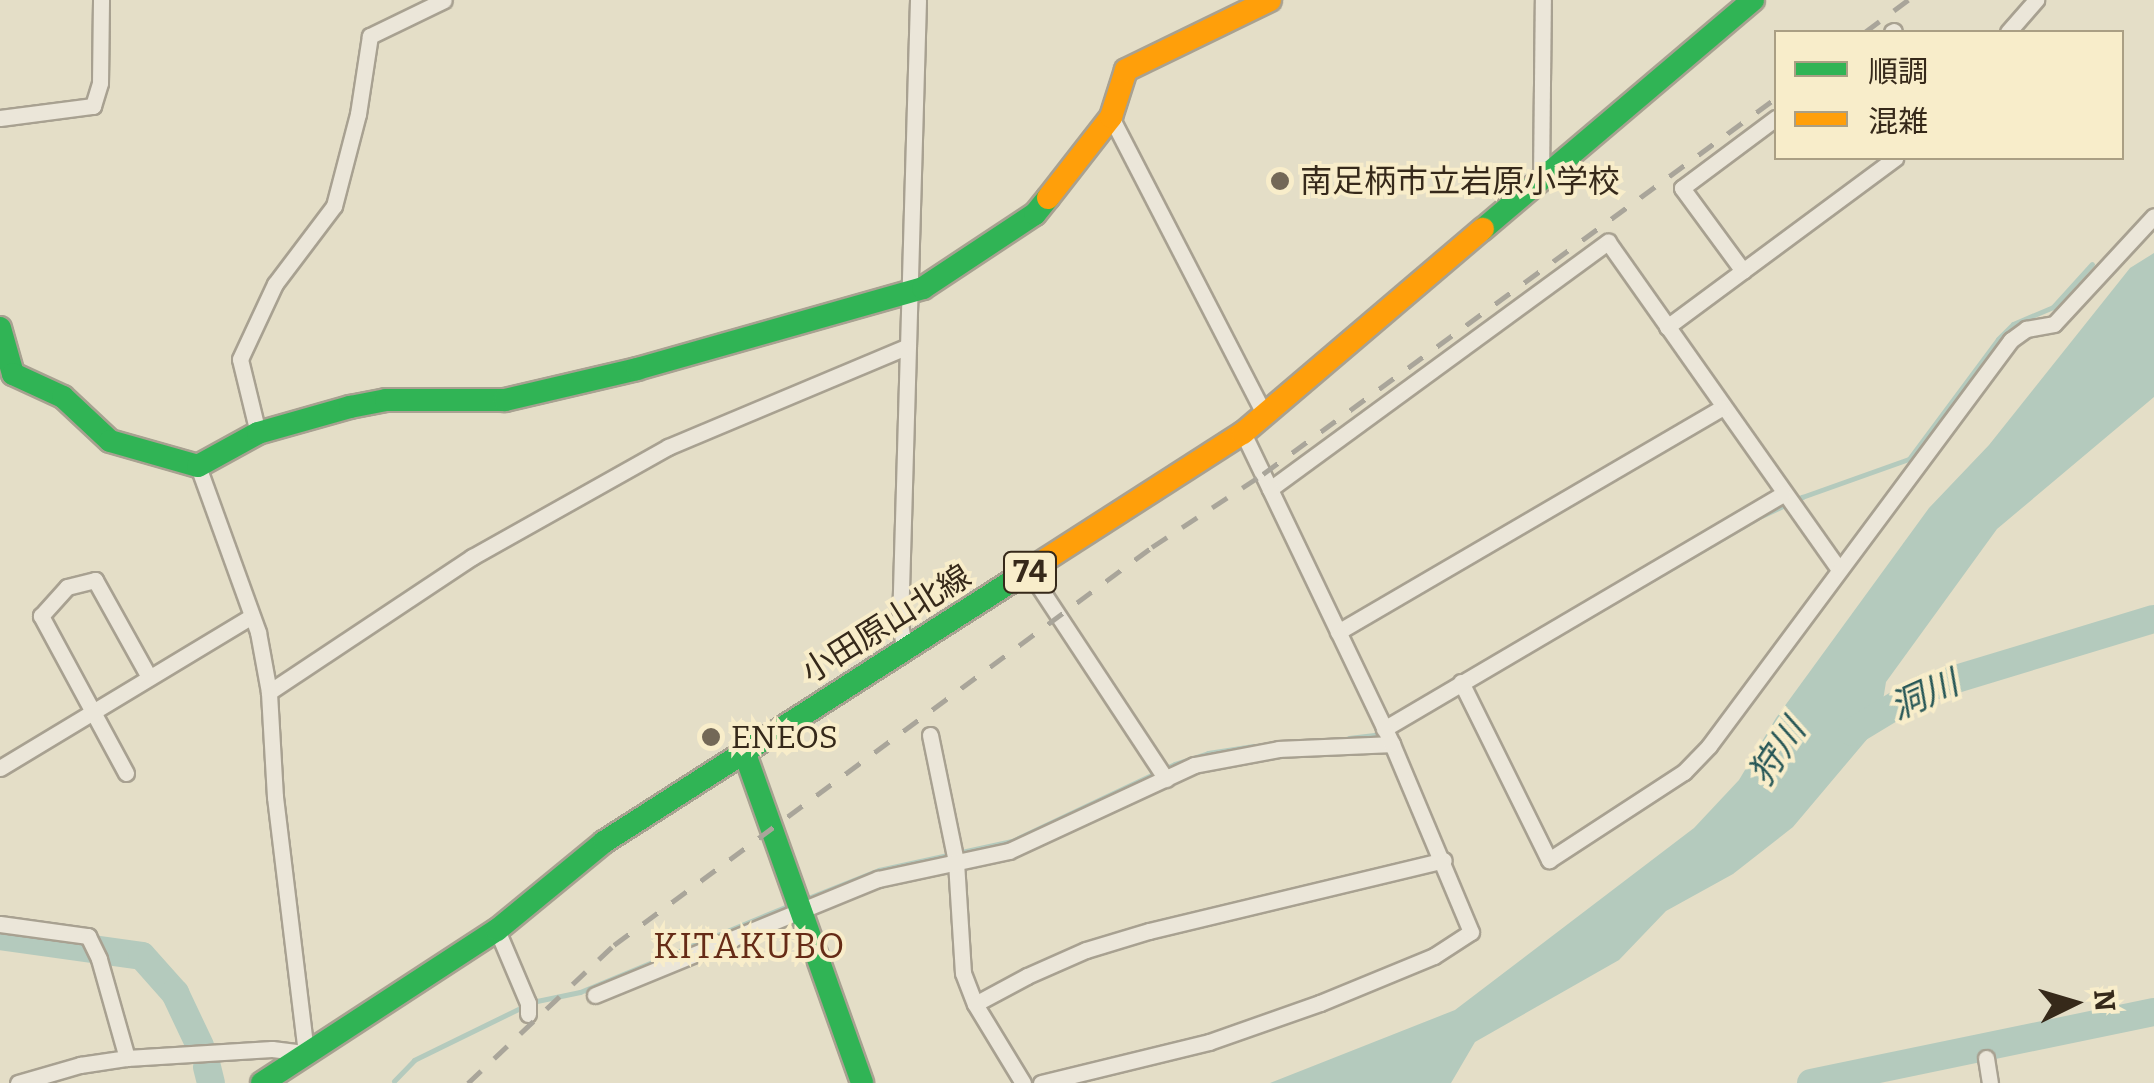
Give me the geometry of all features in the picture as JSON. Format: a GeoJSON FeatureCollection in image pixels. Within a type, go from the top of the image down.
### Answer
{"type":"FeatureCollection","features":[{"type":"Feature","properties":{"kind":"main road"},"geometry":{"type":"LineString","coordinates":[[0,328],[7,376],[63,397],[110,441],[198,466],[258,433],[386,400],[526,397],[845,307],[910,294],[1035,214],[1110,117],[1126,70],[1270,0]]}},
{"type":"Feature","properties":{"kind":"main road","name":"小田原山北線"},"geometry":{"type":"LineString","coordinates":[[262,1083],[497,930],[604,842],[1243,432],[1754,0]]}},
{"type":"Feature","properties":{"kind":"main road"},"geometry":{"type":"LineString","coordinates":[[744,751],[862,1083]]}},
{"type":"Feature","properties":{"kind":"street"},"geometry":{"type":"LineString","coordinates":[[0,118],[94,106],[100,83],[102,0]]}},
{"type":"Feature","properties":{"kind":"street"},"geometry":{"type":"LineString","coordinates":[[258,433],[240,359],[275,284],[334,206],[358,114],[370,36],[444,0]]}},
{"type":"Feature","properties":{"kind":"street"},"geometry":{"type":"LineString","coordinates":[[905,652],[900,625],[918,0]]}},
{"type":"Feature","properties":{"kind":"street"},"geometry":{"type":"LineString","coordinates":[[1541,179],[1543,0]]}},
{"type":"Feature","properties":{"kind":"street"},"geometry":{"type":"LineString","coordinates":[[2010,30],[2036,0]]}},
{"type":"Feature","properties":{"kind":"street"},"geometry":{"type":"LineString","coordinates":[[1110,117],[1265,415]]}},
{"type":"Feature","properties":{"kind":"street"},"geometry":{"type":"LineString","coordinates":[[1743,271],[1682,188],[1774,119]]}},
{"type":"Feature","properties":{"kind":"street"},"geometry":{"type":"LineString","coordinates":[[1666,328],[1891,160]]}},
{"type":"Feature","properties":{"kind":"street"},"geometry":{"type":"LineString","coordinates":[[1461,682],[1549,860],[1684,772],[1709,746],[2011,340],[2026,329],[2054,324],[2154,216]]}},
{"type":"Feature","properties":{"kind":"street"},"geometry":{"type":"LineString","coordinates":[[1270,488],[1608,242],[1838,568]]}},
{"type":"Feature","properties":{"kind":"street"},"geometry":{"type":"LineString","coordinates":[[269,692],[482,551],[668,447],[908,346]]}},
{"type":"Feature","properties":{"kind":"street"},"geometry":{"type":"LineString","coordinates":[[1338,632],[1722,408]]}},
{"type":"Feature","properties":{"kind":"street"},"geometry":{"type":"LineString","coordinates":[[1041,1083],[1209,1042],[1434,956],[1471,932],[1444,860],[1388,736],[1243,432]]}},
{"type":"Feature","properties":{"kind":"street"},"geometry":{"type":"LineString","coordinates":[[18,1083],[80,1065],[127,1058],[272,1049],[306,1053],[276,796],[269,692],[252,616],[198,466]]}},
{"type":"Feature","properties":{"kind":"street"},"geometry":{"type":"LineString","coordinates":[[595,995],[878,879],[1009,852],[1194,764],[1233,755],[1388,736],[1461,682],[1783,494]]}},
{"type":"Feature","properties":{"kind":"street"},"geometry":{"type":"LineString","coordinates":[[1030,572],[1166,779]]}},
{"type":"Feature","properties":{"kind":"street"},"geometry":{"type":"LineString","coordinates":[[126,773],[41,616],[67,587],[95,580],[149,676]]}},
{"type":"Feature","properties":{"kind":"street"},"geometry":{"type":"LineString","coordinates":[[0,768],[252,616]]}},
{"type":"Feature","properties":{"kind":"street"},"geometry":{"type":"LineString","coordinates":[[930,735],[956,862],[963,973],[975,1004],[1023,1083]]}},
{"type":"Feature","properties":{"kind":"street"},"geometry":{"type":"LineString","coordinates":[[975,1004],[1086,950],[1209,915],[1336,889],[1444,860]]}},
{"type":"Feature","properties":{"kind":"street"},"geometry":{"type":"LineString","coordinates":[[0,924],[88,936],[99,958],[127,1058]]}},
{"type":"Feature","properties":{"kind":"street"},"geometry":{"type":"LineString","coordinates":[[497,930],[528,1003],[528,1014]]}},
{"type":"Feature","properties":{"kind":"street"},"geometry":{"type":"LineString","coordinates":[[1986,1058],[1990,1083]]}},
{"type":"Feature","properties":{"kind":"water","name":"狩川"},"geometry":{"type":"Polygon","coordinates":[[[2154,253],[2154,397],[1997,529],[1886,682],[1879,725],[1793,827],[1733,874],[1666,911],[1619,960],[1475,1042],[1451,1083],[1270,1083],[1455,1010],[1694,828],[1739,780],[1776,718],[1929,508],[1989,445],[2130,268],[2154,253]]]}},
{"type":"Feature","properties":{"kind":"waterway"},"geometry":{"type":"LineString","coordinates":[[1393,731],[1757,518],[1802,497],[1909,459],[1998,339],[2013,324],[2053,307],[2092,264]]}},
{"type":"Feature","properties":{"kind":"waterway","name":"洞川"},"geometry":{"type":"LineString","coordinates":[[1852,732],[1923,689],[2154,619]]}},
{"type":"Feature","properties":{"kind":"waterway"},"geometry":{"type":"LineString","coordinates":[[1349,738],[1383,734]]}},
{"type":"Feature","properties":{"kind":"waterway"},"geometry":{"type":"LineString","coordinates":[[803,900],[879,870],[1012,841],[1175,764],[1208,753],[1253,746]]}},
{"type":"Feature","properties":{"kind":"waterway"},"geometry":{"type":"LineString","coordinates":[[532,1002],[580,992],[792,904]]}},
{"type":"Feature","properties":{"kind":"waterway"},"geometry":{"type":"LineString","coordinates":[[0,936],[142,956],[175,993],[200,1046]]}},
{"type":"Feature","properties":{"kind":"waterway"},"geometry":{"type":"LineString","coordinates":[[394,1081],[414,1060],[522,1007]]}},
{"type":"Feature","properties":{"kind":"waterway"},"geometry":{"type":"LineString","coordinates":[[1811,1083],[2154,1012]]}},
{"type":"Feature","properties":{"kind":"waterway"},"geometry":{"type":"LineString","coordinates":[[207,1067],[211,1083]]}},
{"type":"Feature","properties":{"kind":"railway"},"geometry":{"type":"LineString","coordinates":[[1868,30],[1908,0]]}},
{"type":"Feature","properties":{"kind":"railway"},"geometry":{"type":"LineString","coordinates":[[468,1083],[614,945],[1152,547],[1263,474],[1774,99]]}},
{"type":"Feature","properties":{"kind":"traffic: fast"},"geometry":{"type":"LineString","coordinates":[[1483,229],[1753,0]]}},
{"type":"Feature","properties":{"kind":"traffic: fast"},"geometry":{"type":"LineString","coordinates":[[0,328],[13,374],[63,397],[110,441],[198,466],[258,433],[350,407],[386,400],[505,400],[637,369],[923,288],[1035,214],[1048,198]]}},
{"type":"Feature","properties":{"kind":"traffic: fast"},"geometry":{"type":"LineString","coordinates":[[262,1083],[497,930],[604,842],[1023,574]]}},
{"type":"Feature","properties":{"kind":"traffic: fast"},"geometry":{"type":"LineString","coordinates":[[744,751],[862,1083]]}},
{"type":"Feature","properties":{"kind":"traffic: slow"},"geometry":{"type":"LineString","coordinates":[[1048,198],[1111,117],[1126,70],[1270,0]]}},
{"type":"Feature","properties":{"kind":"traffic: slow"},"geometry":{"type":"LineString","coordinates":[[1023,574],[1243,433],[1483,229]]}},
{"type":"Feature","properties":{"kind":"place","name":"南足柄市立岩原小学校"},"geometry":{"type":"Point","coordinates":[1280,181]}},
{"type":"Feature","properties":{"kind":"place","name":"ENEOS"},"geometry":{"type":"Point","coordinates":[711,737]}},
{"type":"Feature","properties":{"kind":"district","name":"KITAKUBO"},"geometry":{"type":"Point","coordinates":[750,946]}}]}
